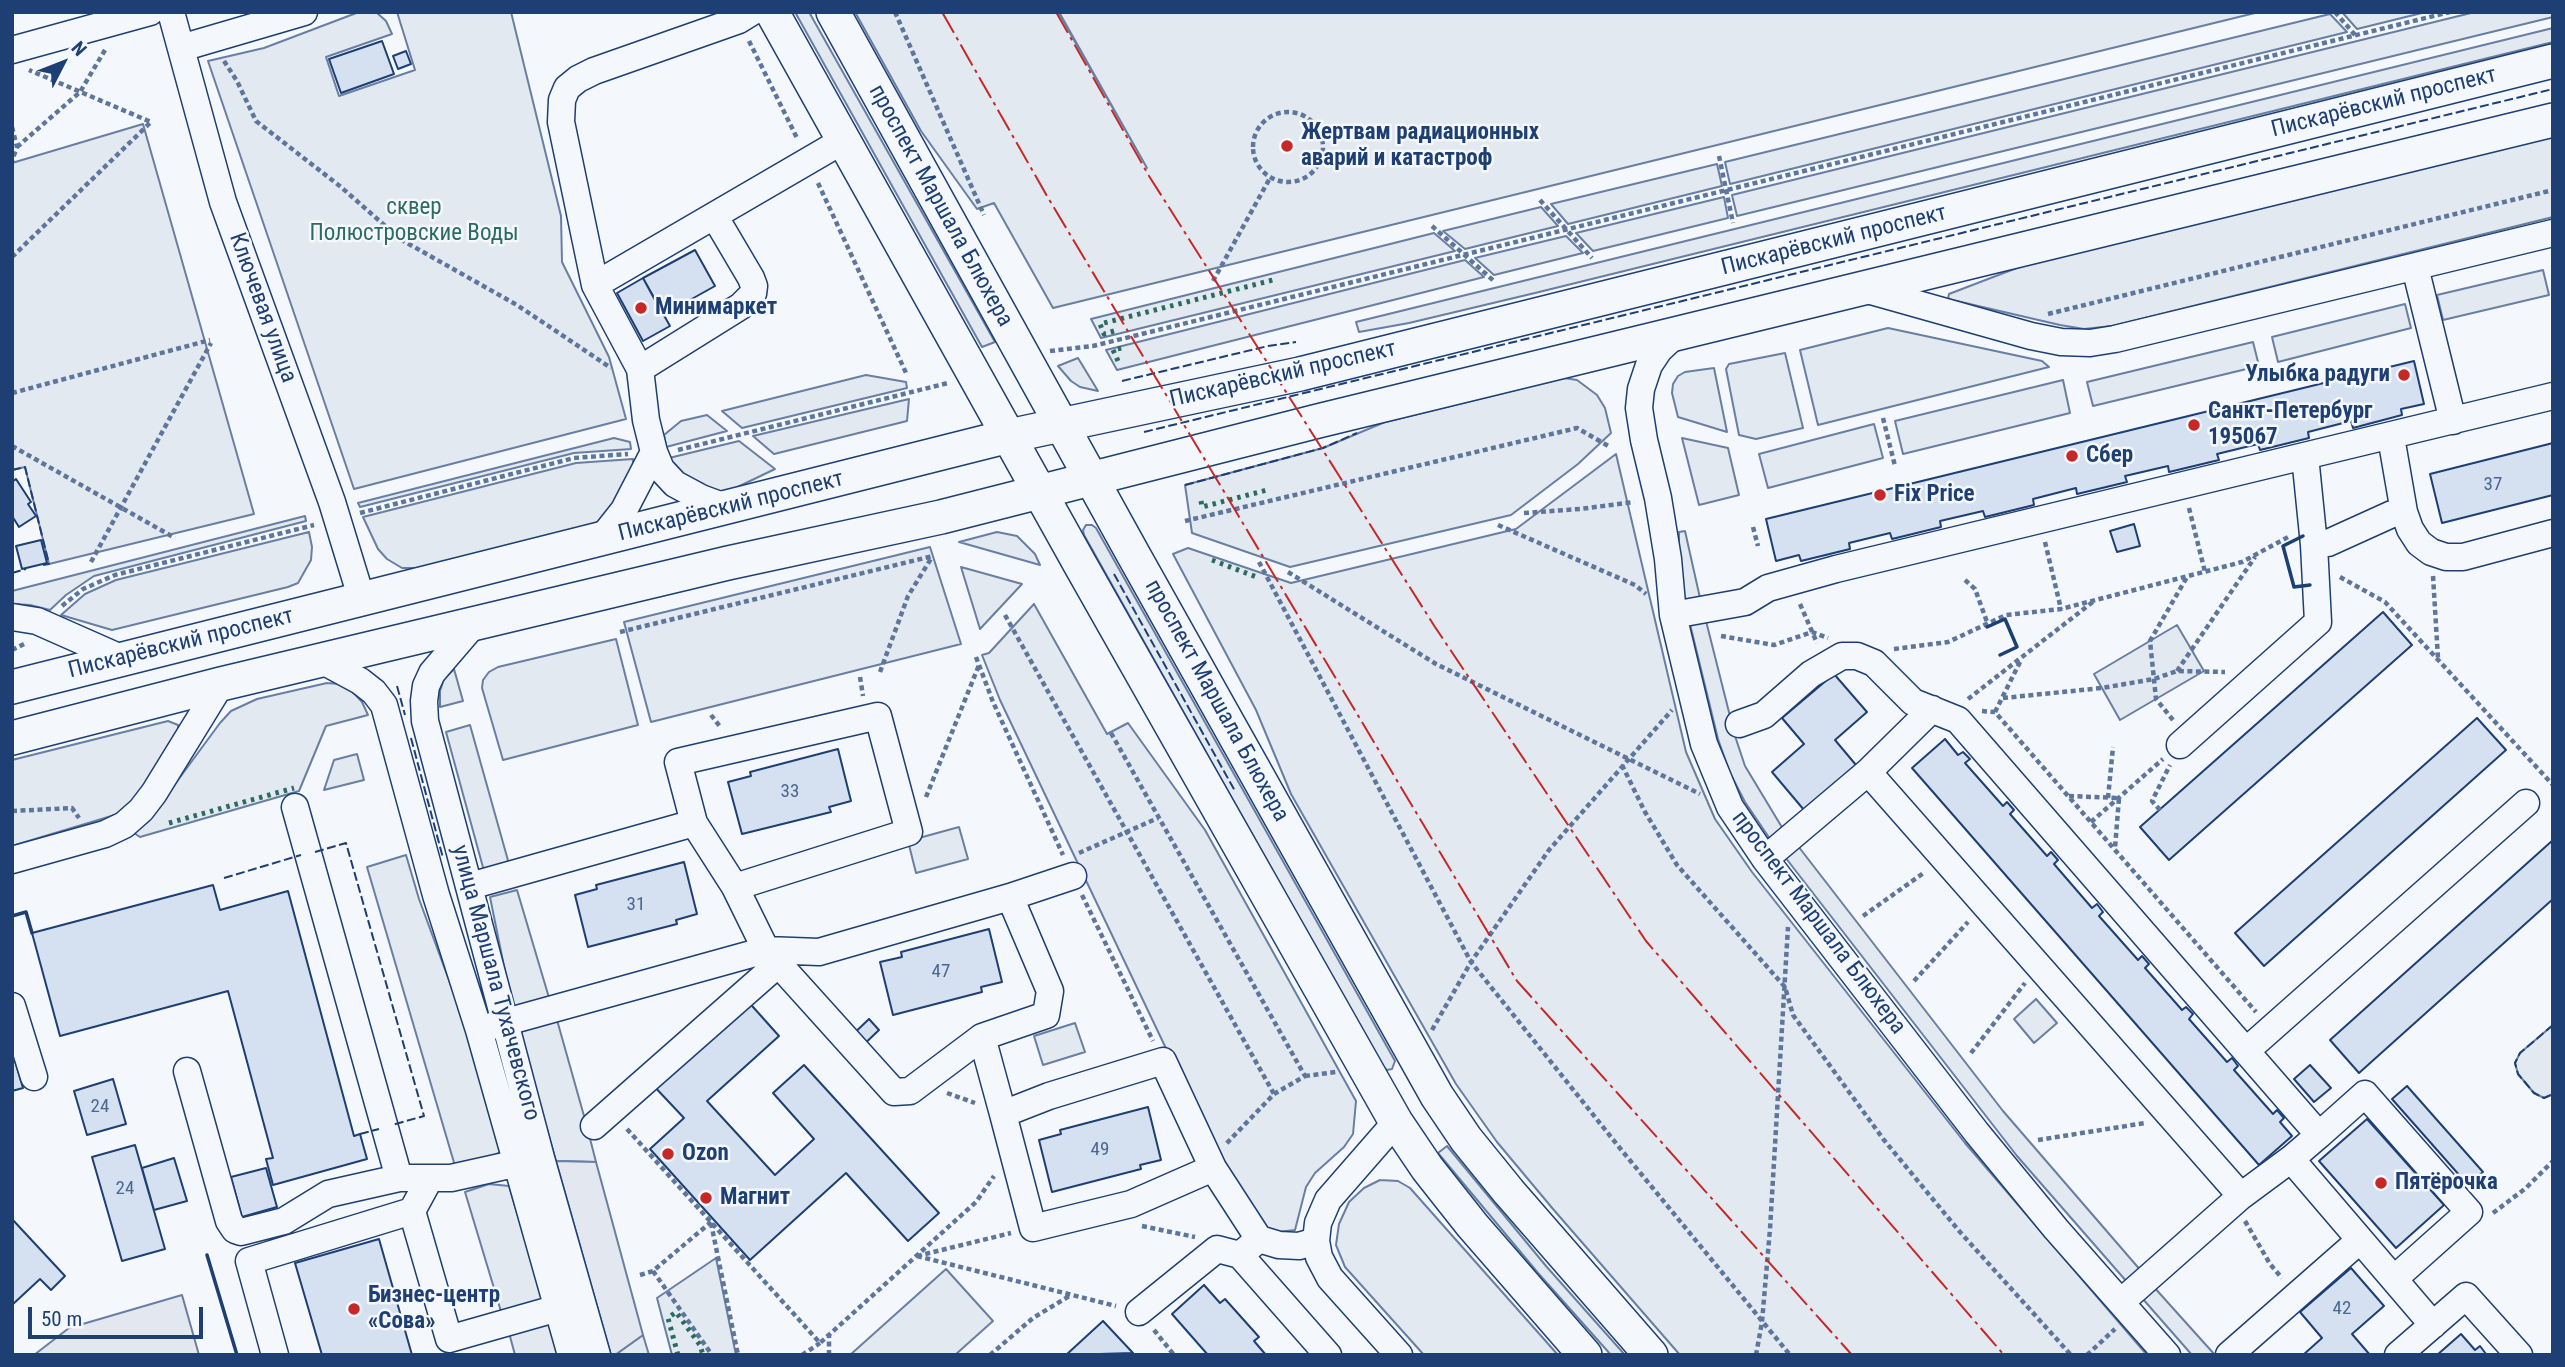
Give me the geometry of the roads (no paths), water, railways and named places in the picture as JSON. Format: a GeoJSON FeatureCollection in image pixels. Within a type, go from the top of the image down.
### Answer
{"type":"FeatureCollection","features":[{"type":"Feature","properties":{"kind":"main road"},"geometry":{"type":"LineString","coordinates":[[772,12],[1039,492],[1396,1122],[1427,1168],[1472,1225],[1585,1355]]}},
{"type":"Feature","properties":{"kind":"main road","name":"проспект Маршала Блюхера"},"geometry":{"type":"LineString","coordinates":[[833,12],[1437,1096],[1466,1139],[1509,1192],[1651,1355]]}},
{"type":"Feature","properties":{"kind":"main road","name":"Пискарёвский проспект"},"geometry":{"type":"LineString","coordinates":[[12,687],[1009,436],[1313,371],[2553,61]]}},
{"type":"Feature","properties":{"kind":"main road"},"geometry":{"type":"LineString","coordinates":[[12,738],[221,684],[728,563],[941,517],[2553,120]]}},
{"type":"Feature","properties":{"kind":"main road"},"geometry":{"type":"LineString","coordinates":[[1396,1122],[1437,1096]]}},
{"type":"Feature","properties":{"kind":"street"},"geometry":{"type":"LineString","coordinates":[[18,59],[123,19],[150,12]]}},
{"type":"Feature","properties":{"kind":"street","name":"Ключевая улица"},"geometry":{"type":"LineString","coordinates":[[171,12],[223,202],[332,502],[362,600]]}},
{"type":"Feature","properties":{"kind":"street"},"geometry":{"type":"LineString","coordinates":[[181,48],[230,28],[304,12]]}},
{"type":"Feature","properties":{"kind":"street"},"geometry":{"type":"LineString","coordinates":[[728,508],[674,484],[661,469],[663,452],[646,420],[640,369],[595,285],[561,122],[562,100],[567,88],[578,79],[745,16]]}},
{"type":"Feature","properties":{"kind":"street"},"geometry":{"type":"LineString","coordinates":[[595,285],[844,140]]}},
{"type":"Feature","properties":{"kind":"street"},"geometry":{"type":"LineString","coordinates":[[640,369],[741,306],[753,294],[751,278],[715,217]]}},
{"type":"Feature","properties":{"kind":"street"},"geometry":{"type":"LineString","coordinates":[[1864,289],[2031,336],[2061,342],[2090,343],[2553,233]]}},
{"type":"Feature","properties":{"kind":"street"},"geometry":{"type":"LineString","coordinates":[[2414,267],[2453,422]]}},
{"type":"Feature","properties":{"kind":"street","name":"проспект Маршала Блюхера"},"geometry":{"type":"LineString","coordinates":[[1674,336],[1659,349],[1649,365],[1640,398],[1644,440],[1658,498],[1668,559],[1673,615],[1704,744],[1730,807],[1765,859],[1977,1133],[2056,1229],[2167,1355]]}},
{"type":"Feature","properties":{"kind":"street"},"geometry":{"type":"LineString","coordinates":[[1673,615],[1745,602],[1768,587],[2553,396]]}},
{"type":"Feature","properties":{"kind":"street"},"geometry":{"type":"LineString","coordinates":[[2391,437],[2404,512],[2419,543],[2431,552],[2446,556],[2463,556],[2553,533]]}},
{"type":"Feature","properties":{"kind":"street"},"geometry":{"type":"LineString","coordinates":[[601,540],[663,452]]}},
{"type":"Feature","properties":{"kind":"street"},"geometry":{"type":"LineString","coordinates":[[2180,745],[2318,622],[2314,544],[2305,456]]}},
{"type":"Feature","properties":{"kind":"street"},"geometry":{"type":"LineString","coordinates":[[2314,544],[2328,543],[2392,514],[2404,512]]}},
{"type":"Feature","properties":{"kind":"street"},"geometry":{"type":"LineString","coordinates":[[12,617],[37,621],[123,659]]}},
{"type":"Feature","properties":{"kind":"street","name":"улица Маршала Тухачевского"},"geometry":{"type":"LineString","coordinates":[[474,624],[432,673],[426,686],[425,721],[470,886],[492,1026],[528,1161],[558,1308],[571,1355]]}},
{"type":"Feature","properties":{"kind":"street"},"geometry":{"type":"LineString","coordinates":[[1739,724],[1764,715],[1811,674],[1842,656],[1857,656],[1874,663],[1913,702],[1958,720],[2319,1135]]}},
{"type":"Feature","properties":{"kind":"street","name":"улица Маршала Тухачевского"},"geometry":{"type":"LineString","coordinates":[[323,661],[360,681],[374,692],[384,705],[436,895],[492,1026]]}},
{"type":"Feature","properties":{"kind":"street"},"geometry":{"type":"LineString","coordinates":[[12,860],[105,834],[124,825],[154,793],[221,684]]}},
{"type":"Feature","properties":{"kind":"street"},"geometry":{"type":"LineString","coordinates":[[1765,859],[1868,772],[1932,709]]}},
{"type":"Feature","properties":{"kind":"street"},"geometry":{"type":"LineString","coordinates":[[735,887],[909,832],[878,716],[678,762],[694,823],[735,887],[772,957],[894,1092],[910,1091],[982,1037],[1046,1015],[1051,991],[1010,897]]}},
{"type":"Feature","properties":{"kind":"street"},"geometry":{"type":"LineString","coordinates":[[1868,772],[2241,1196]]}},
{"type":"Feature","properties":{"kind":"street"},"geometry":{"type":"LineString","coordinates":[[2246,1051],[2526,803]]}},
{"type":"Feature","properties":{"kind":"street"},"geometry":{"type":"LineString","coordinates":[[295,807],[399,1178]]}},
{"type":"Feature","properties":{"kind":"street"},"geometry":{"type":"LineString","coordinates":[[470,886],[694,823]]}},
{"type":"Feature","properties":{"kind":"street"},"geometry":{"type":"LineString","coordinates":[[492,1026],[772,957],[819,952],[1010,897],[1069,867]]}},
{"type":"Feature","properties":{"kind":"street"},"geometry":{"type":"LineString","coordinates":[[603,1118],[772,957]]}},
{"type":"Feature","properties":{"kind":"street"},"geometry":{"type":"LineString","coordinates":[[12,1006],[34,1077]]}},
{"type":"Feature","properties":{"kind":"street"},"geometry":{"type":"LineString","coordinates":[[982,1037],[1033,1228],[1131,1204],[1212,1164]]}},
{"type":"Feature","properties":{"kind":"street"},"geometry":{"type":"LineString","coordinates":[[1003,1114],[1049,1096],[1163,1061],[1212,1164],[1239,1248],[1328,1355]]}},
{"type":"Feature","properties":{"kind":"street"},"geometry":{"type":"LineString","coordinates":[[187,1071],[229,1221],[241,1232],[284,1221],[328,1194],[399,1178],[451,1178],[528,1161]]}},
{"type":"Feature","properties":{"kind":"street"},"geometry":{"type":"LineString","coordinates":[[2126,1308],[2241,1196],[2291,1159],[2365,1094],[2469,1212],[2394,1279]]}},
{"type":"Feature","properties":{"kind":"street"},"geometry":{"type":"LineString","coordinates":[[1396,1122],[1328,1200],[1318,1223],[1316,1241],[1319,1257],[1330,1278],[1399,1355]]}},
{"type":"Feature","properties":{"kind":"street"},"geometry":{"type":"LineString","coordinates":[[2291,1159],[2433,1325]]}},
{"type":"Feature","properties":{"kind":"street","name":"улица Маршала Тухачевского"},"geometry":{"type":"LineString","coordinates":[[528,1161],[597,1355]]}},
{"type":"Feature","properties":{"kind":"street"},"geometry":{"type":"LineString","coordinates":[[275,1355],[249,1261],[412,1211],[430,1178]]}},
{"type":"Feature","properties":{"kind":"street"},"geometry":{"type":"LineString","coordinates":[[412,1211],[449,1339],[558,1308]]}},
{"type":"Feature","properties":{"kind":"street"},"geometry":{"type":"LineString","coordinates":[[2229,1355],[2360,1240]]}},
{"type":"Feature","properties":{"kind":"street"},"geometry":{"type":"LineString","coordinates":[[1139,1312],[1239,1248],[1299,1245],[1316,1241]]}},
{"type":"Feature","properties":{"kind":"street"},"geometry":{"type":"LineString","coordinates":[[2398,1355],[2466,1296],[2518,1355]]}},
{"type":"Feature","properties":{"kind":"place","name":"Жертвам радиационных аварий и катастроф"},"geometry":{"type":"Point","coordinates":[1287,146]}},
{"type":"Feature","properties":{"kind":"place","name":"Минимаркет"},"geometry":{"type":"Point","coordinates":[641,308]}},
{"type":"Feature","properties":{"kind":"place","name":"Улыбка радуги"},"geometry":{"type":"Point","coordinates":[2404,375]}},
{"type":"Feature","properties":{"kind":"place","name":"Санкт-Петербург 195067"},"geometry":{"type":"Point","coordinates":[2194,425]}},
{"type":"Feature","properties":{"kind":"place","name":"Сбер"},"geometry":{"type":"Point","coordinates":[2072,456]}},
{"type":"Feature","properties":{"kind":"place","name":"Fix Price"},"geometry":{"type":"Point","coordinates":[1880,495]}},
{"type":"Feature","properties":{"kind":"place","name":"Ozon"},"geometry":{"type":"Point","coordinates":[668,1154]}},
{"type":"Feature","properties":{"kind":"place","name":"Пятёрочка"},"geometry":{"type":"Point","coordinates":[2381,1183]}},
{"type":"Feature","properties":{"kind":"place","name":"Магнит"},"geometry":{"type":"Point","coordinates":[706,1198]}},
{"type":"Feature","properties":{"kind":"place","name":"Бизнес-центр «Сова»"},"geometry":{"type":"Point","coordinates":[354,1309]}},
{"type":"Feature","properties":{"kind":"park label","name":"сквер Полюстровские Воды"},"geometry":{"type":"Point","coordinates":[414,221]}}]}
